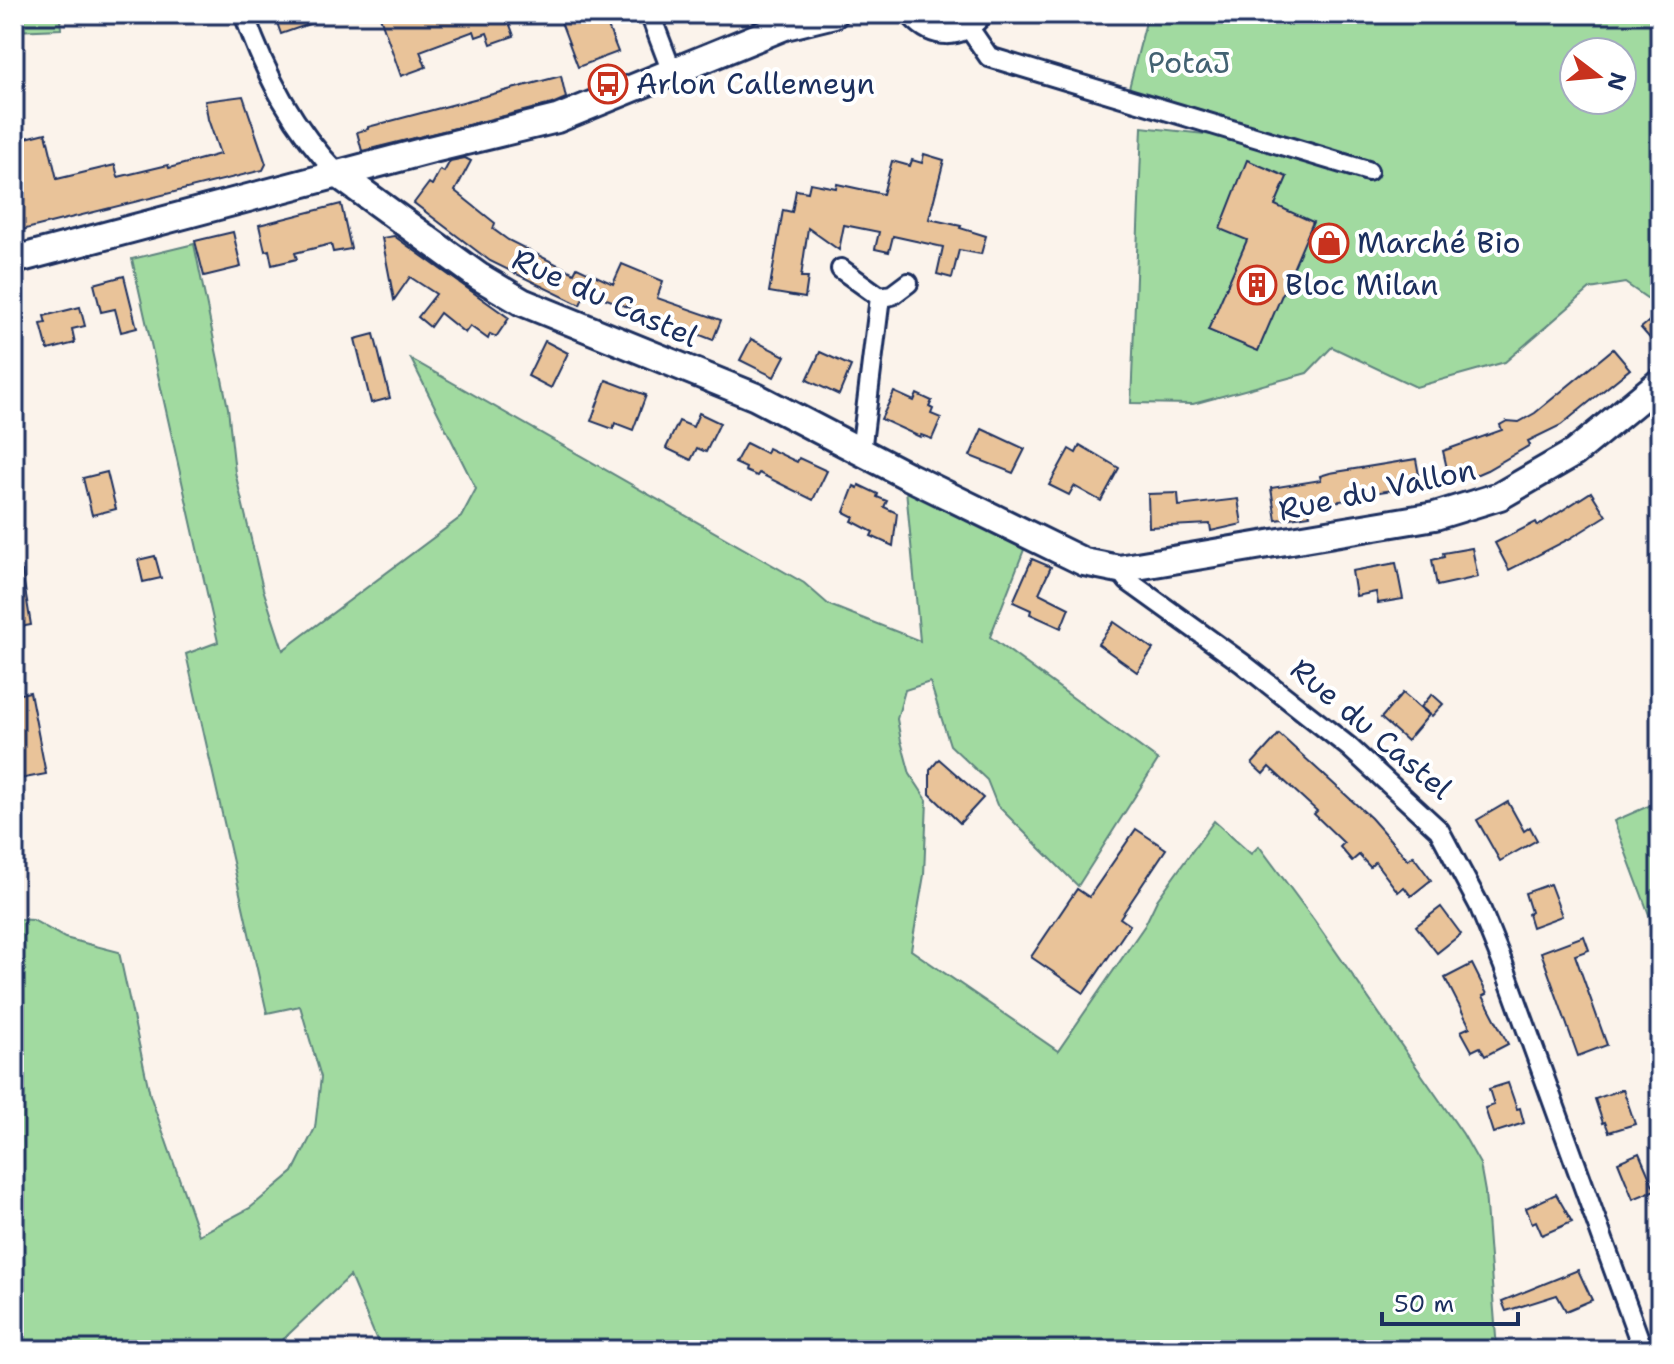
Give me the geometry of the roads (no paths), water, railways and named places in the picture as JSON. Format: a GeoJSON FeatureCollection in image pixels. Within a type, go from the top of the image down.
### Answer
{"type":"FeatureCollection","features":[{"type":"Feature","properties":{"kind":"street"},"geometry":{"type":"LineString","coordinates":[[244,14],[275,89],[313,148],[339,175]]}},
{"type":"Feature","properties":{"kind":"street"},"geometry":{"type":"LineString","coordinates":[[650,14],[672,72]]}},
{"type":"Feature","properties":{"kind":"street"},"geometry":{"type":"LineString","coordinates":[[14,260],[557,119],[785,26],[834,14]]}},
{"type":"Feature","properties":{"kind":"street"},"geometry":{"type":"LineString","coordinates":[[915,14],[924,24],[938,30],[953,31],[972,20],[989,57],[1368,171]]}},
{"type":"Feature","properties":{"kind":"street","name":"Rue du Castel"},"geometry":{"type":"LineString","coordinates":[[339,175],[478,276],[522,302],[756,397],[1084,562],[1119,569],[1128,581],[1242,663],[1349,747],[1439,830],[1479,905],[1643,1350]]}},
{"type":"Feature","properties":{"kind":"street"},"geometry":{"type":"LineString","coordinates":[[841,269],[880,297],[892,295],[908,283]]}},
{"type":"Feature","properties":{"kind":"street"},"geometry":{"type":"LineString","coordinates":[[861,452],[880,297]]}},
{"type":"Feature","properties":{"kind":"street","name":"Rue du Vallon"},"geometry":{"type":"LineString","coordinates":[[1119,569],[1435,516],[1500,496],[1574,453],[1660,382]]}},
{"type":"Feature","properties":{"kind":"place","name":"Arlon Callemeyn"},"geometry":{"type":"Point","coordinates":[608,84]}},
{"type":"Feature","properties":{"kind":"place","name":"Marché Bio"},"geometry":{"type":"Point","coordinates":[1329,243]}},
{"type":"Feature","properties":{"kind":"place","name":"Bloc Milan"},"geometry":{"type":"Point","coordinates":[1257,285]}},
{"type":"Feature","properties":{"kind":"park label","name":"PotaJ"},"geometry":{"type":"Point","coordinates":[1189,63]}}]}
